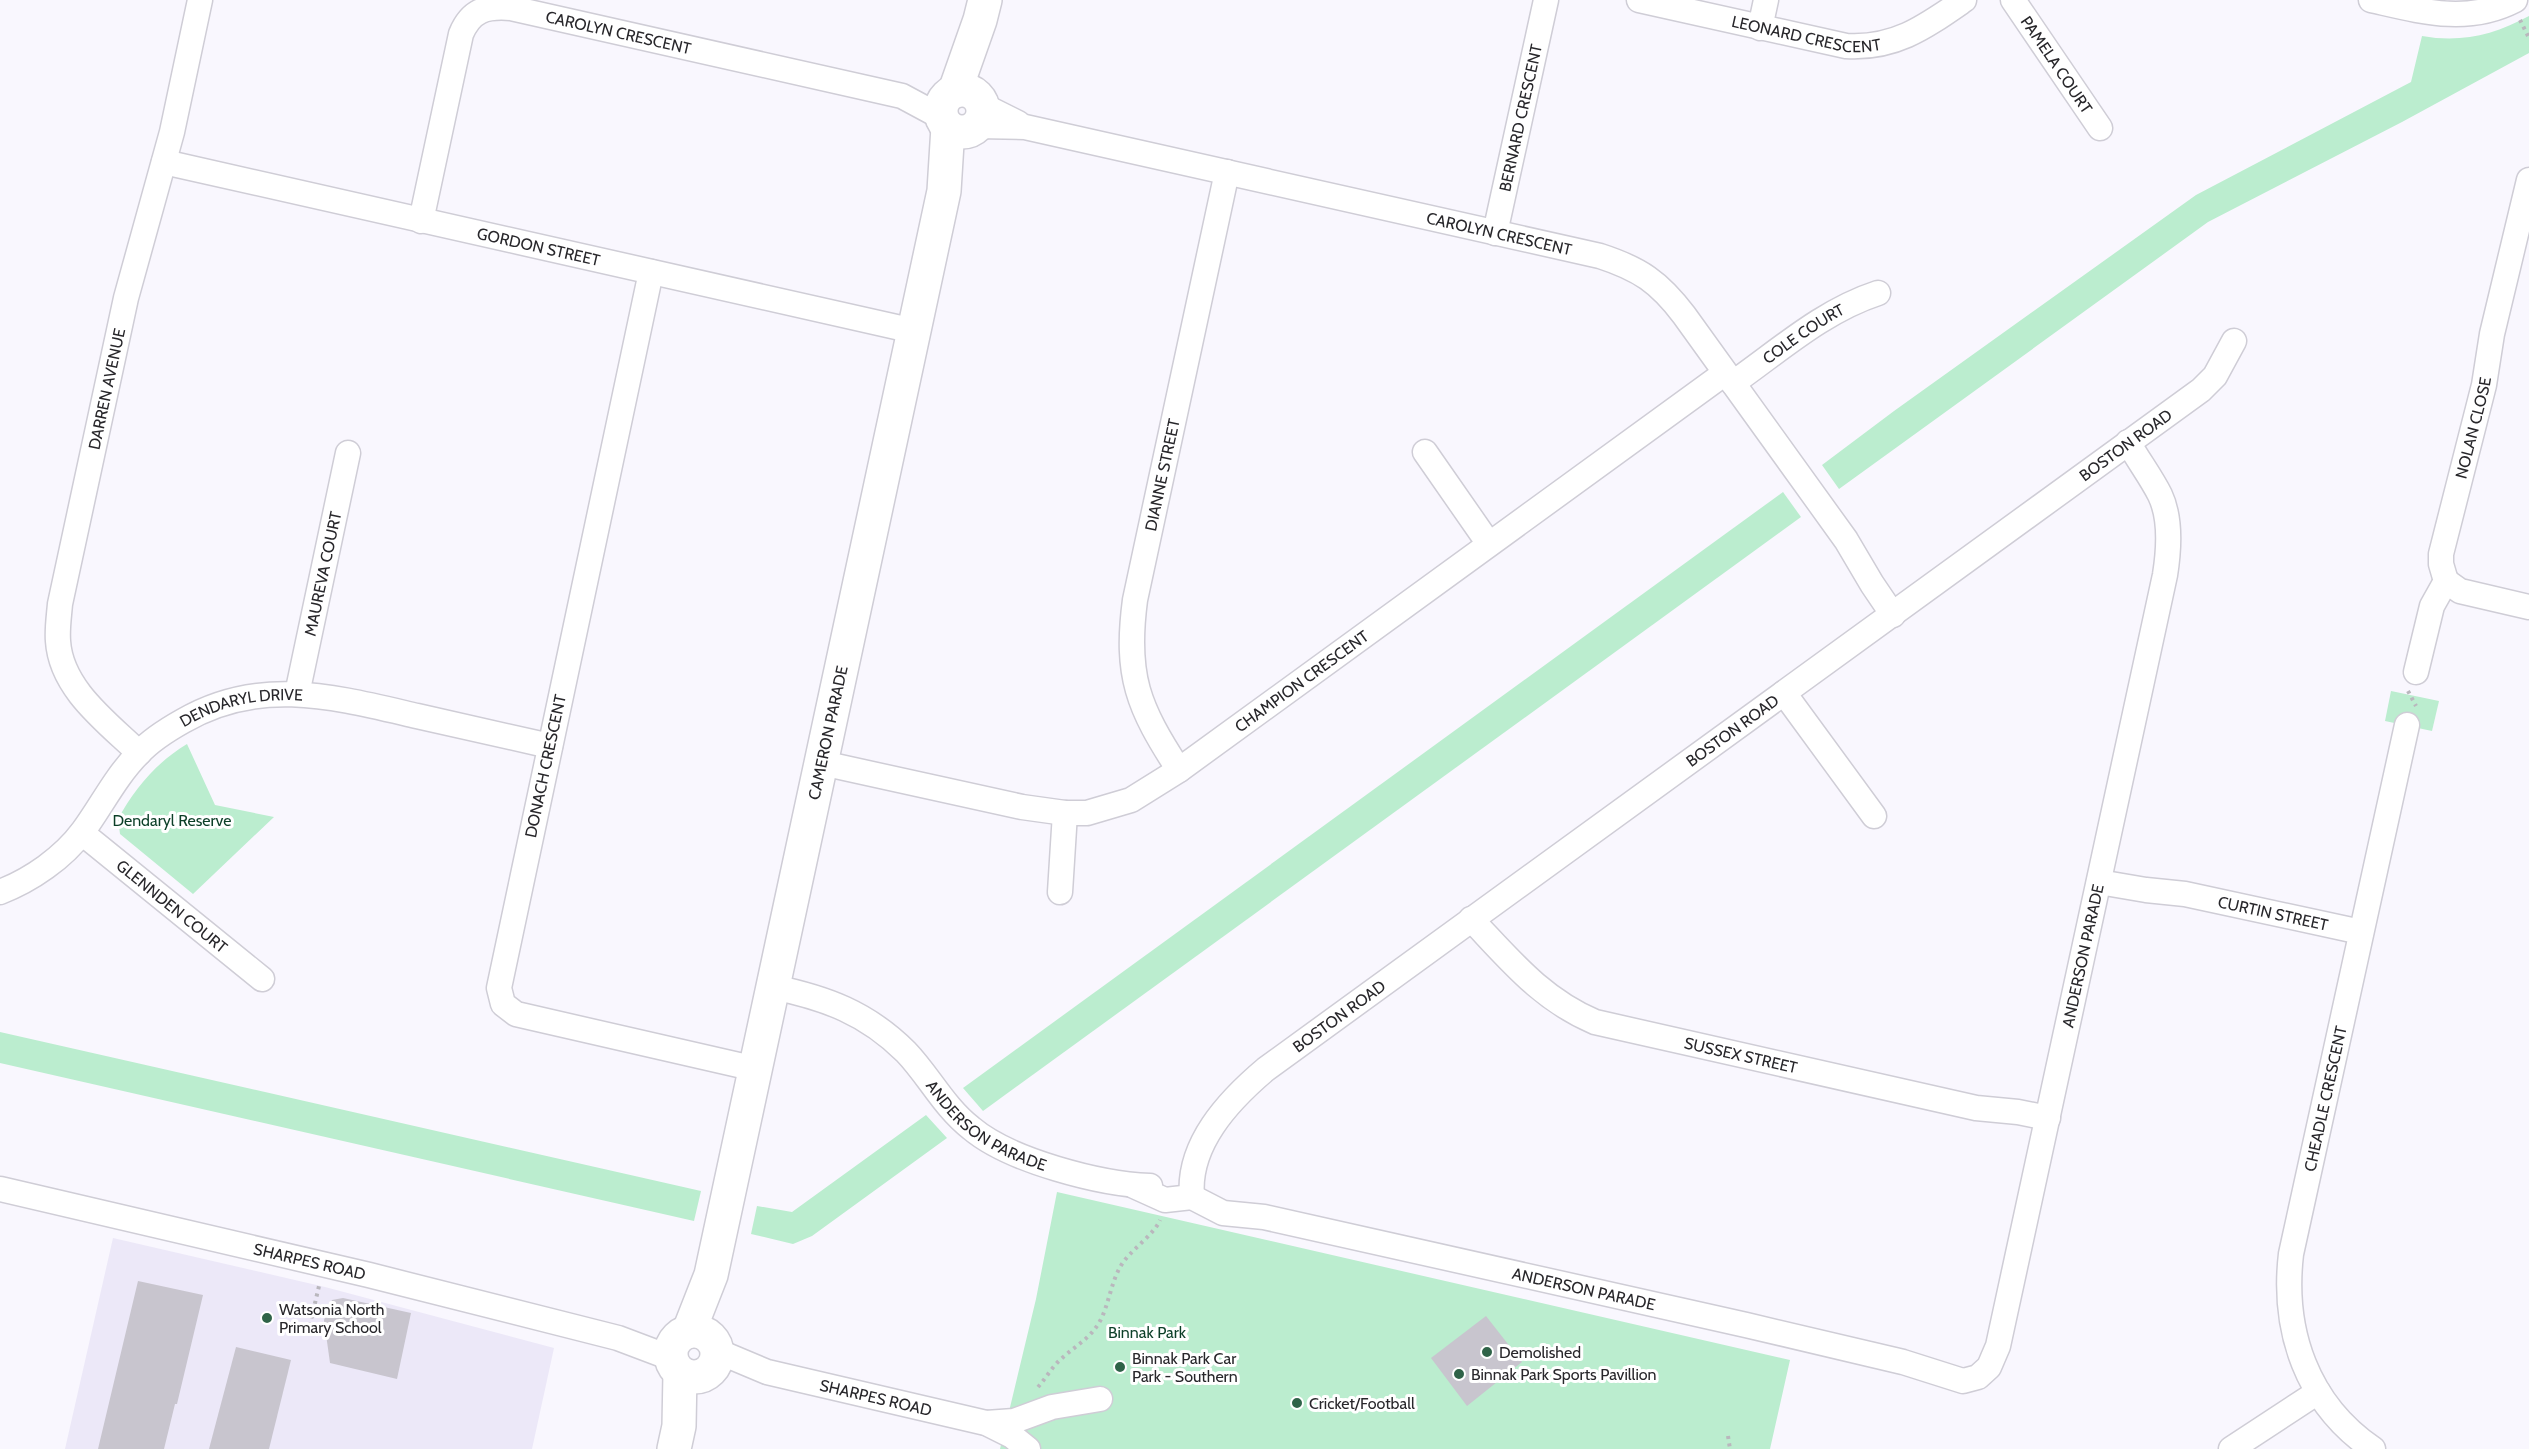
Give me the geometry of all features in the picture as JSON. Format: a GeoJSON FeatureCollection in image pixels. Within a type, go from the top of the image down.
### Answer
{"type":"FeatureCollection","features":[{"type":"Feature","properties":{"kind":"street","name":"DARREN AVENUE"},"geometry":{"type":"LineString","coordinates":[[139,753],[86,701],[68,675],[61,658],[58,625],[60,604],[126,298],[164,162],[200,0]]}},
{"type":"Feature","properties":{"kind":"street","name":"BERNARD CRESCENT"},"geometry":{"type":"LineString","coordinates":[[1495,233],[1546,0]]}},
{"type":"Feature","properties":{"kind":"street","name":"LEONARD CRESCENT"},"geometry":{"type":"LineString","coordinates":[[1639,0],[1846,46],[1873,46],[1913,33],[1964,0]]}},
{"type":"Feature","properties":{"kind":"street"},"geometry":{"type":"LineString","coordinates":[[1760,28],[1766,0]]}},
{"type":"Feature","properties":{"kind":"street","name":"PAMELA COURT"},"geometry":{"type":"LineString","coordinates":[[2013,0],[2100,128]]}},
{"type":"Feature","properties":{"kind":"street"},"geometry":{"type":"LineString","coordinates":[[2371,0],[2429,13],[2461,16],[2490,11],[2517,10]]}},
{"type":"Feature","properties":{"kind":"street","name":"CAROLYN CRESCENT"},"geometry":{"type":"LineString","coordinates":[[421,221],[461,34],[471,16],[478,10],[511,8],[902,96],[1025,127],[1600,256],[1642,273],[1672,298],[1846,540],[1881,577],[1898,611]]}},
{"type":"Feature","properties":{"kind":"street","name":"CAMERON PARADE"},"geometry":{"type":"LineString","coordinates":[[676,1437],[982,10]]}},
{"type":"Feature","properties":{"kind":"street","name":"GORDON STREET"},"geometry":{"type":"LineString","coordinates":[[164,162],[914,331]]}},
{"type":"Feature","properties":{"kind":"street","name":"DIANNE STREET"},"geometry":{"type":"LineString","coordinates":[[1179,770],[1147,718],[1138,695],[1134,674],[1131,627],[1137,588],[1227,172]]}},
{"type":"Feature","properties":{"kind":"street","name":"NOLAN CLOSE"},"geometry":{"type":"LineString","coordinates":[[2446,581],[2441,564],[2441,554],[2484,386],[2492,334],[2529,180]]}},
{"type":"Feature","properties":{"kind":"street","name":"DONACH CRESCENT"},"geometry":{"type":"LineString","coordinates":[[651,272],[499,988],[503,1004],[516,1014],[756,1069]]}},
{"type":"Feature","properties":{"kind":"street","name":"COLE COURT"},"geometry":{"type":"LineString","coordinates":[[1729,378],[1823,317],[1856,300],[1878,293]]}},
{"type":"Feature","properties":{"kind":"street","name":"BOSTON ROAD"},"geometry":{"type":"LineString","coordinates":[[1195,1187],[1223,1114],[1247,1086],[1266,1069],[2201,390],[2215,376],[2234,341]]}},
{"type":"Feature","properties":{"kind":"street","name":"CHAMPION CRESCENT"},"geometry":{"type":"LineString","coordinates":[[822,763],[1022,807],[1065,813],[1087,813],[1131,800],[1179,770],[1489,544],[1729,378]]}},
{"type":"Feature","properties":{"kind":"street","name":"ANDERSON PARADE"},"geometry":{"type":"LineString","coordinates":[[772,994],[835,1003],[905,1052],[954,1112],[971,1129],[1014,1154],[1044,1165],[1134,1186],[1165,1200],[1195,1187],[1223,1213],[1264,1217],[1904,1362],[1963,1381],[1978,1377],[1989,1367],[1998,1346],[2165,575],[2166,513],[2160,496],[2122,446]]}},
{"type":"Feature","properties":{"kind":"street"},"geometry":{"type":"LineString","coordinates":[[1425,452],[1489,544]]}},
{"type":"Feature","properties":{"kind":"street","name":"MAUREVA COURT"},"geometry":{"type":"LineString","coordinates":[[297,694],[348,453]]}},
{"type":"Feature","properties":{"kind":"street"},"geometry":{"type":"LineString","coordinates":[[2416,672],[2432,606],[2446,581],[2460,591],[2529,608]]}},
{"type":"Feature","properties":{"kind":"street","name":"DENDARYL DRIVE"},"geometry":{"type":"LineString","coordinates":[[0,892],[34,875],[56,859],[82,833],[116,782],[139,753],[164,732],[221,703],[266,693],[347,700],[549,746]]}},
{"type":"Feature","properties":{"kind":"street"},"geometry":{"type":"LineString","coordinates":[[1784,693],[1874,816]]}},
{"type":"Feature","properties":{"kind":"street","name":"CHEADLE CRESCENT"},"geometry":{"type":"LineString","coordinates":[[2373,1449],[2346,1427],[2318,1392],[2292,1330],[2289,1278],[2291,1254],[2407,725]]}},
{"type":"Feature","properties":{"kind":"street"},"geometry":{"type":"LineString","coordinates":[[1060,892],[1065,813]]}},
{"type":"Feature","properties":{"kind":"street","name":"GLENNDEN COURT"},"geometry":{"type":"LineString","coordinates":[[82,833],[262,979]]}},
{"type":"Feature","properties":{"kind":"street","name":"CURTIN STREET"},"geometry":{"type":"LineString","coordinates":[[2101,875],[2146,890],[2185,894],[2361,932]]}},
{"type":"Feature","properties":{"kind":"street","name":"SUSSEX STREET"},"geometry":{"type":"LineString","coordinates":[[1478,914],[1531,982],[1556,1002],[1595,1022],[1976,1108],[2015,1124],[2046,1124]]}},
{"type":"Feature","properties":{"kind":"street","name":"SHARPES ROAD"},"geometry":{"type":"LineString","coordinates":[[0,1189],[284,1254],[618,1338],[986,1423],[1012,1436],[1028,1449]]}},
{"type":"Feature","properties":{"kind":"street"},"geometry":{"type":"LineString","coordinates":[[2231,1449],[2318,1392]]}},
{"type":"Feature","properties":{"kind":"street","name":"SHARPES ROAD"},"geometry":{"type":"LineString","coordinates":[[986,1423],[1014,1421],[1052,1407],[1100,1399]]}},
{"type":"Feature","properties":{"kind":"path"},"geometry":{"type":"LineString","coordinates":[[2517,10],[2529,38]]}},
{"type":"Feature","properties":{"kind":"path"},"geometry":{"type":"LineString","coordinates":[[1033,1392],[1060,1360],[1087,1338],[1100,1320],[1114,1279],[1123,1263],[1142,1240],[1157,1228],[1163,1214]]}},
{"type":"Feature","properties":{"kind":"path"},"geometry":{"type":"LineString","coordinates":[[308,1333],[320,1285]]}},
{"type":"Feature","properties":{"kind":"path"},"geometry":{"type":"LineString","coordinates":[[1728,1436],[1730,1449]]}},
{"type":"Feature","properties":{"kind":"shaded area","name":"Watsonia North Primary School"},"geometry":{"type":"Polygon","coordinates":[[[113,1238],[325,1287],[554,1348],[532,1449],[65,1449],[113,1238]]]}},
{"type":"Feature","properties":{"kind":"green space"},"geometry":{"type":"Polygon","coordinates":[[[2529,16],[2529,53],[2402,122],[2208,222],[1839,489],[1822,465],[2196,195],[2411,82],[2422,36],[2464,38],[2477,36],[2516,23],[2529,16]]]}},
{"type":"Feature","properties":{"kind":"green space"},"geometry":{"type":"Polygon","coordinates":[[[1783,492],[1801,517],[983,1111],[963,1088],[1783,492]]]}},
{"type":"Feature","properties":{"kind":"green space"},"geometry":{"type":"Polygon","coordinates":[[[2391,691],[2439,701],[2432,731],[2385,721],[2391,691]]]}},
{"type":"Feature","properties":{"kind":"green space","name":"Dendaryl Reserve"},"geometry":{"type":"Polygon","coordinates":[[[187,744],[215,805],[274,817],[193,894],[120,834],[118,819],[156,767],[187,744]]]}},
{"type":"Feature","properties":{"kind":"green space"},"geometry":{"type":"Polygon","coordinates":[[[0,1032],[701,1191],[694,1221],[0,1063],[0,1032]]]}},
{"type":"Feature","properties":{"kind":"green space"},"geometry":{"type":"Polygon","coordinates":[[[926,1115],[947,1138],[812,1236],[793,1244],[751,1234],[757,1206],[792,1212],[926,1115]]]}},
{"type":"Feature","properties":{"kind":"green space","name":"Binnak Park"},"geometry":{"type":"Polygon","coordinates":[[[1057,1192],[1790,1360],[1770,1449],[1000,1449],[1036,1299],[1057,1192]]]}},
{"type":"Feature","properties":{"kind":"building"},"geometry":{"type":"Polygon","coordinates":[[[138,1281],[203,1295],[164,1449],[98,1449],[138,1281]]]}},
{"type":"Feature","properties":{"kind":"building"},"geometry":{"type":"Polygon","coordinates":[[[343,1298],[411,1313],[397,1379],[330,1363],[324,1320],[332,1300],[343,1298]]]}},
{"type":"Feature","properties":{"kind":"building","name":"Demolished"},"geometry":{"type":"Polygon","coordinates":[[[1486,1316],[1522,1362],[1467,1406],[1431,1358],[1486,1316]]]}},
{"type":"Feature","properties":{"kind":"building"},"geometry":{"type":"Polygon","coordinates":[[[236,1347],[291,1360],[269,1449],[209,1449],[236,1347]]]}},
{"type":"Feature","properties":{"kind":"place","name":"Watsonia North Primary School"},"geometry":{"type":"Point","coordinates":[267,1318]}},
{"type":"Feature","properties":{"kind":"place","name":"Demolished"},"geometry":{"type":"Point","coordinates":[1487,1352]}},
{"type":"Feature","properties":{"kind":"place","name":"Binnak Park Car Park - Southern"},"geometry":{"type":"Point","coordinates":[1120,1367]}},
{"type":"Feature","properties":{"kind":"place","name":"Binnak Park Sports Pavillion"},"geometry":{"type":"Point","coordinates":[1459,1374]}},
{"type":"Feature","properties":{"kind":"place","name":"Cricket/Football"},"geometry":{"type":"Point","coordinates":[1297,1403]}}]}
